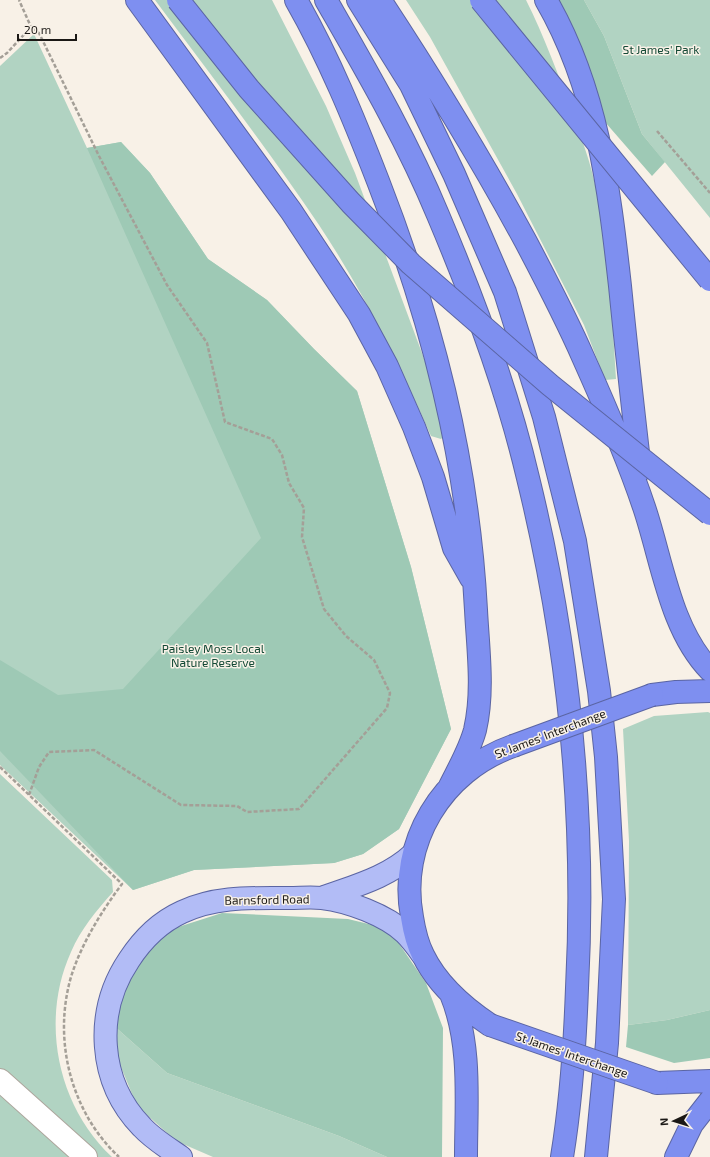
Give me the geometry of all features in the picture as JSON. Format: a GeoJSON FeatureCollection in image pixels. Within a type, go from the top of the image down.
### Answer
{"type":"FeatureCollection","features":[{"type":"Feature","properties":{"kind":"highway"},"geometry":{"type":"LineString","coordinates":[[136,0],[291,211],[359,314],[387,366],[414,427],[433,477],[454,548],[475,584]]}},
{"type":"Feature","properties":{"kind":"highway"},"geometry":{"type":"LineString","coordinates":[[178,0],[249,90],[351,204],[411,264],[550,385],[710,514]]}},
{"type":"Feature","properties":{"kind":"highway"},"geometry":{"type":"LineString","coordinates":[[296,0],[337,80],[393,218],[424,307],[445,389],[458,451],[466,495],[475,584],[480,687],[475,730],[450,786]]}},
{"type":"Feature","properties":{"kind":"highway"},"geometry":{"type":"LineString","coordinates":[[326,0],[375,85],[408,150],[437,212],[469,291],[502,388],[528,477],[544,552],[568,702],[576,774],[579,823],[580,945],[576,1027],[562,1157]]}},
{"type":"Feature","properties":{"kind":"highway"},"geometry":{"type":"LineString","coordinates":[[358,0],[411,85],[454,174],[505,292],[544,417],[575,541],[599,691],[606,757],[614,899],[607,1050],[596,1157]]}},
{"type":"Feature","properties":{"kind":"highway"},"geometry":{"type":"LineString","coordinates":[[380,0],[429,74],[483,166],[546,280],[582,355],[644,508],[665,581],[680,621],[700,661],[710,670]]}},
{"type":"Feature","properties":{"kind":"highway"},"geometry":{"type":"LineString","coordinates":[[481,0],[710,280]]}},
{"type":"Feature","properties":{"kind":"highway"},"geometry":{"type":"LineString","coordinates":[[546,0],[576,64],[590,104],[602,153],[613,227],[644,508]]}},
{"type":"Feature","properties":{"kind":"highway","name":"St James' Interchange"},"geometry":{"type":"LineString","coordinates":[[710,691],[676,692],[652,695],[513,746],[476,764],[450,786],[426,822],[413,854],[410,876],[410,899],[414,927],[422,954],[450,993],[473,1013],[490,1025],[657,1084],[710,1081]]}},
{"type":"Feature","properties":{"kind":"highway"},"geometry":{"type":"LineString","coordinates":[[450,993],[458,1010],[466,1057],[466,1157]]}},
{"type":"Feature","properties":{"kind":"highway"},"geometry":{"type":"LineString","coordinates":[[676,1157],[692,1124],[710,1101]]}},
{"type":"Feature","properties":{"kind":"main road","name":"Barnsford Road"},"geometry":{"type":"LineString","coordinates":[[322,898],[382,876],[394,870],[413,854]]}},
{"type":"Feature","properties":{"kind":"main road","name":"Barnsford Road"},"geometry":{"type":"LineString","coordinates":[[181,1157],[143,1128],[121,1097],[113,1080],[107,1060],[105,1040],[108,1002],[124,968],[134,952],[152,932],[181,912],[198,905],[220,900],[239,898],[322,898],[360,907],[378,916],[404,933],[422,954]]}},
{"type":"Feature","properties":{"kind":"lane"},"geometry":{"type":"LineString","coordinates":[[0,1080],[86,1157]]}},
{"type":"Feature","properties":{"kind":"path"},"geometry":{"type":"LineString","coordinates":[[19,0],[31,26],[39,33],[99,156],[167,285],[207,343],[226,422],[272,439],[282,455],[289,483],[304,508],[302,537],[324,609],[346,636],[374,660],[390,693],[387,708],[299,809],[247,812],[237,806],[181,805],[94,750],[49,752],[39,767],[29,795]]}},
{"type":"Feature","properties":{"kind":"path"},"geometry":{"type":"LineString","coordinates":[[0,58],[7,53],[31,26]]}},
{"type":"Feature","properties":{"kind":"path"},"geometry":{"type":"LineString","coordinates":[[657,131],[710,193]]}},
{"type":"Feature","properties":{"kind":"path"},"geometry":{"type":"LineString","coordinates":[[0,767],[122,884],[90,934],[74,970],[68,988],[64,1029],[73,1087],[81,1106],[104,1141],[119,1157]]}},
{"type":"Feature","properties":{"kind":"green space"},"geometry":{"type":"Polygon","coordinates":[[[155,0],[272,0],[326,106],[355,173],[432,380],[444,436],[441,439],[431,436],[380,328],[351,276],[319,225],[259,139],[155,0]]]}},
{"type":"Feature","properties":{"kind":"green space"},"geometry":{"type":"Polygon","coordinates":[[[406,0],[526,0],[545,41],[586,150],[594,179],[601,212],[607,260],[612,308],[616,379],[605,380],[584,325],[517,194],[430,37],[406,0]]]}},
{"type":"Feature","properties":{"kind":"green space"},"geometry":{"type":"Polygon","coordinates":[[[557,0],[584,0],[604,36],[642,134],[665,162],[652,176],[605,122],[596,88],[557,0]]]}},
{"type":"Feature","properties":{"kind":"green space","name":"St James' Park"},"geometry":{"type":"Polygon","coordinates":[[[584,0],[710,0],[710,218],[642,134],[604,36],[584,0]]]}},
{"type":"Feature","properties":{"kind":"green space","name":"Paisley Moss Local Nature Reserve"},"geometry":{"type":"Polygon","coordinates":[[[34,34],[87,148],[121,142],[150,173],[208,259],[267,300],[357,391],[411,567],[451,729],[399,829],[363,854],[334,863],[194,870],[133,890],[0,765],[0,66],[34,34]]]}},
{"type":"Feature","properties":{"kind":"green space"},"geometry":{"type":"Polygon","coordinates":[[[121,142],[150,173],[208,259],[267,300],[357,391],[411,567],[451,729],[399,829],[363,854],[334,863],[194,870],[133,890],[0,751],[0,660],[58,695],[123,689],[261,538],[87,148],[121,142]]]}},
{"type":"Feature","properties":{"kind":"green space"},"geometry":{"type":"Polygon","coordinates":[[[710,713],[710,1010],[667,1020],[628,1025],[629,841],[623,729],[654,716],[710,713]]]}},
{"type":"Feature","properties":{"kind":"green space"},"geometry":{"type":"Polygon","coordinates":[[[0,774],[112,880],[113,892],[89,920],[71,952],[62,978],[57,1006],[56,1033],[59,1061],[67,1088],[78,1113],[93,1136],[112,1157],[96,1157],[0,1072],[0,774]]]}},
{"type":"Feature","properties":{"kind":"green space"},"geometry":{"type":"Polygon","coordinates":[[[222,913],[348,919],[389,929],[426,983],[443,1028],[442,1157],[387,1157],[339,1136],[167,1073],[113,1025],[124,986],[143,953],[175,928],[222,913]]]}},
{"type":"Feature","properties":{"kind":"green space"},"geometry":{"type":"Polygon","coordinates":[[[710,1010],[710,1058],[674,1063],[626,1047],[628,1025],[667,1020],[710,1010]]]}},
{"type":"Feature","properties":{"kind":"green space"},"geometry":{"type":"Polygon","coordinates":[[[113,1025],[167,1073],[339,1136],[387,1157],[213,1157],[176,1141],[137,1106],[116,1055],[113,1025]]]}},
{"type":"Feature","properties":{"kind":"green space"},"geometry":{"type":"Polygon","coordinates":[[[0,1088],[78,1157],[0,1157],[0,1088]]]}}]}
